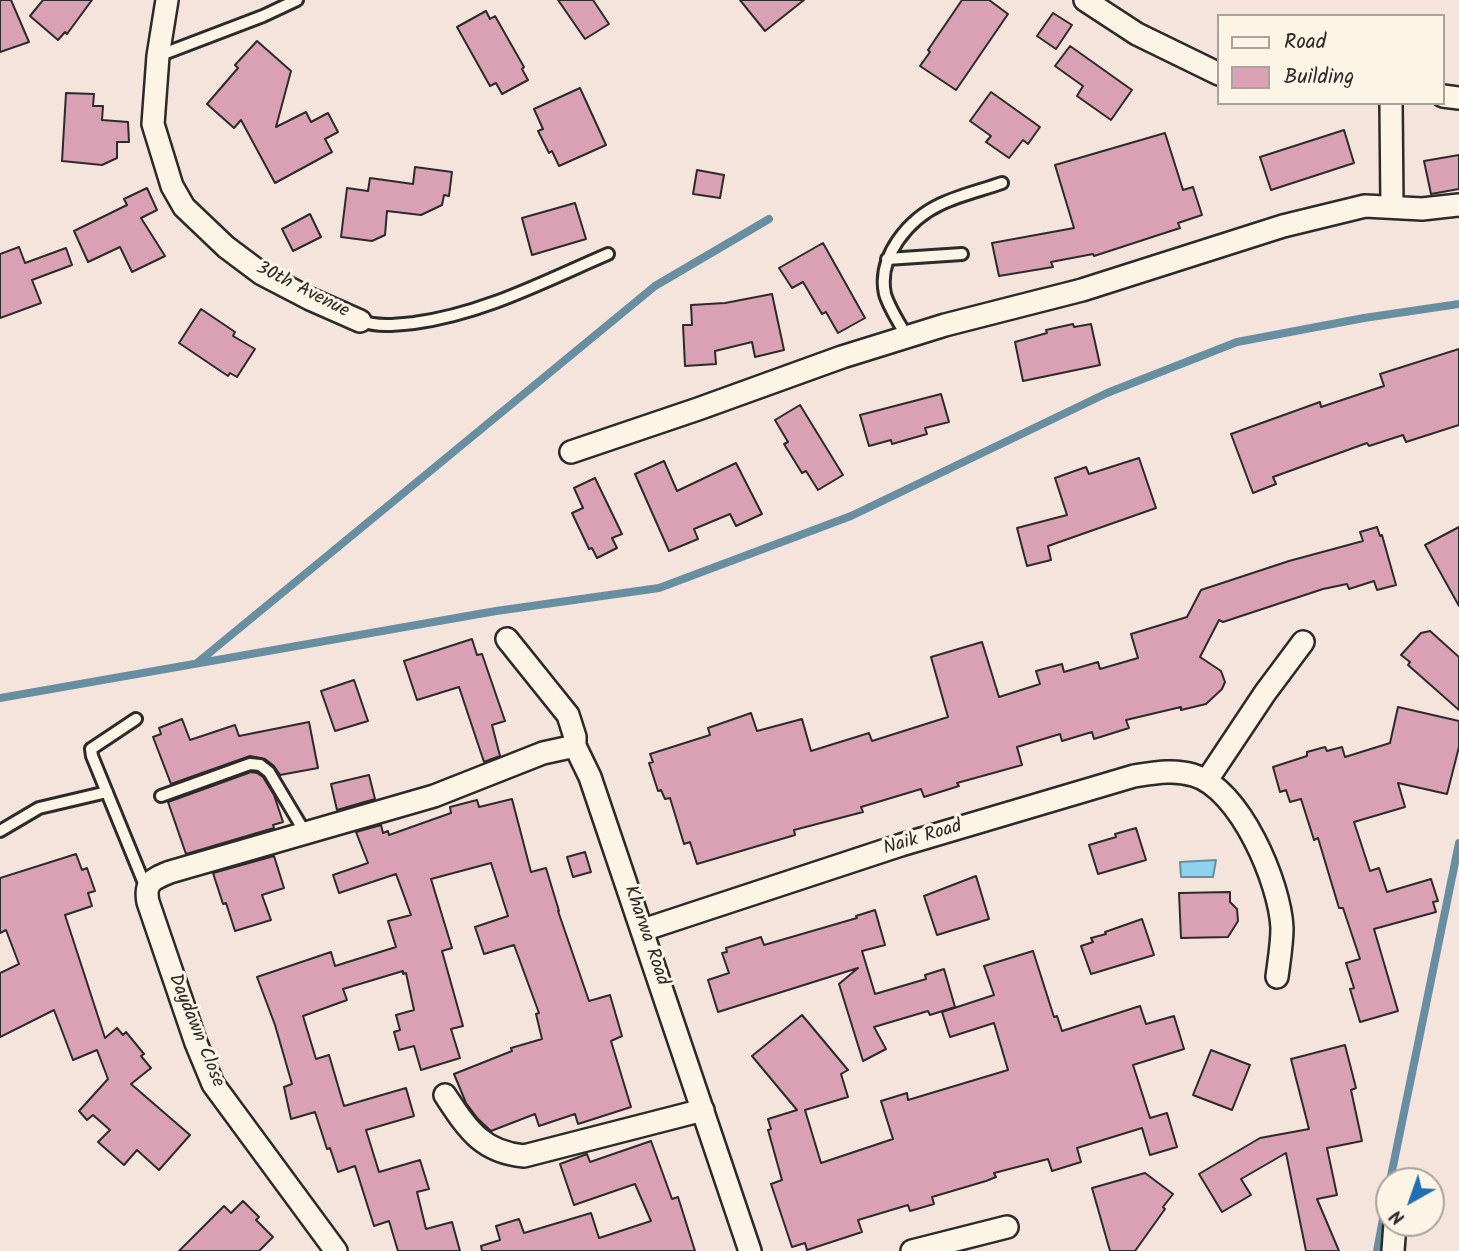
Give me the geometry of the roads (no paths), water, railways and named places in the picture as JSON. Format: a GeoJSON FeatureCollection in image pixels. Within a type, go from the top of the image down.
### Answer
{"type":"FeatureCollection","features":[{"type":"Feature","properties":{"kind":"street","name":"30th Avenue"},"geometry":{"type":"LineString","coordinates":[[167,0],[153,124],[172,186],[184,207],[226,247],[262,274],[360,321]]}},
{"type":"Feature","properties":{"kind":"street"},"geometry":{"type":"LineString","coordinates":[[1085,0],[1137,34],[1211,71]]}},
{"type":"Feature","properties":{"kind":"street"},"geometry":{"type":"LineString","coordinates":[[1391,105],[1392,206]]}},
{"type":"Feature","properties":{"kind":"street"},"geometry":{"type":"LineString","coordinates":[[571,452],[698,410],[842,357],[1082,290],[1283,226],[1365,206],[1422,209],[1459,205]]}},
{"type":"Feature","properties":{"kind":"street","name":"Kharwa Road"},"geometry":{"type":"LineString","coordinates":[[507,639],[568,715],[575,746],[590,777],[750,1251]]}},
{"type":"Feature","properties":{"kind":"street"},"geometry":{"type":"LineString","coordinates":[[1207,780],[1303,642]]}},
{"type":"Feature","properties":{"kind":"street"},"geometry":{"type":"LineString","coordinates":[[147,895],[157,877],[170,872],[434,796],[543,753],[575,746]]}},
{"type":"Feature","properties":{"kind":"street","name":"Naik Road"},"geometry":{"type":"LineString","coordinates":[[643,930],[901,845],[1134,776],[1166,771],[1192,774],[1207,780],[1235,806],[1254,840],[1280,909],[1282,930],[1277,977]]}},
{"type":"Feature","properties":{"kind":"street","name":"Daydawn Close"},"geometry":{"type":"LineString","coordinates":[[147,895],[196,1043],[213,1084],[337,1251]]}},
{"type":"Feature","properties":{"kind":"street"},"geometry":{"type":"LineString","coordinates":[[445,1095],[474,1136],[486,1146],[507,1155],[524,1156],[703,1110]]}},
{"type":"Feature","properties":{"kind":"street"},"geometry":{"type":"LineString","coordinates":[[912,1251],[1007,1227]]}},
{"type":"Feature","properties":{"kind":"lane"},"geometry":{"type":"LineString","coordinates":[[159,56],[297,0]]}},
{"type":"Feature","properties":{"kind":"lane"},"geometry":{"type":"LineString","coordinates":[[907,337],[885,294],[887,259],[897,240],[917,220],[939,205],[1002,183]]}},
{"type":"Feature","properties":{"kind":"lane"},"geometry":{"type":"LineString","coordinates":[[360,321],[387,326],[450,318],[482,308],[608,254]]}},
{"type":"Feature","properties":{"kind":"lane"},"geometry":{"type":"LineString","coordinates":[[887,259],[962,254]]}},
{"type":"Feature","properties":{"kind":"lane"},"geometry":{"type":"LineString","coordinates":[[136,719],[92,749],[92,756],[147,895]]}},
{"type":"Feature","properties":{"kind":"lane"},"geometry":{"type":"LineString","coordinates":[[161,796],[250,764],[260,765],[269,772],[306,834]]}},
{"type":"Feature","properties":{"kind":"lane"},"geometry":{"type":"LineString","coordinates":[[0,831],[39,808],[107,792]]}},
{"type":"Feature","properties":{"kind":"water"},"geometry":{"type":"Polygon","coordinates":[[[1216,860],[1213,877],[1181,877],[1180,862],[1216,860]]]}},
{"type":"Feature","properties":{"kind":"waterway"},"geometry":{"type":"LineString","coordinates":[[197,663],[655,286],[769,219]]}},
{"type":"Feature","properties":{"kind":"waterway"},"geometry":{"type":"LineString","coordinates":[[0,698],[496,611],[659,588],[851,516],[1107,393],[1237,342],[1364,318],[1459,304]]}},
{"type":"Feature","properties":{"kind":"waterway"},"geometry":{"type":"LineString","coordinates":[[1393,1167],[1459,843]]}},
{"type":"Feature","properties":{"kind":"waterway"},"geometry":{"type":"LineString","coordinates":[[1377,1251],[1380,1237]]}}]}
